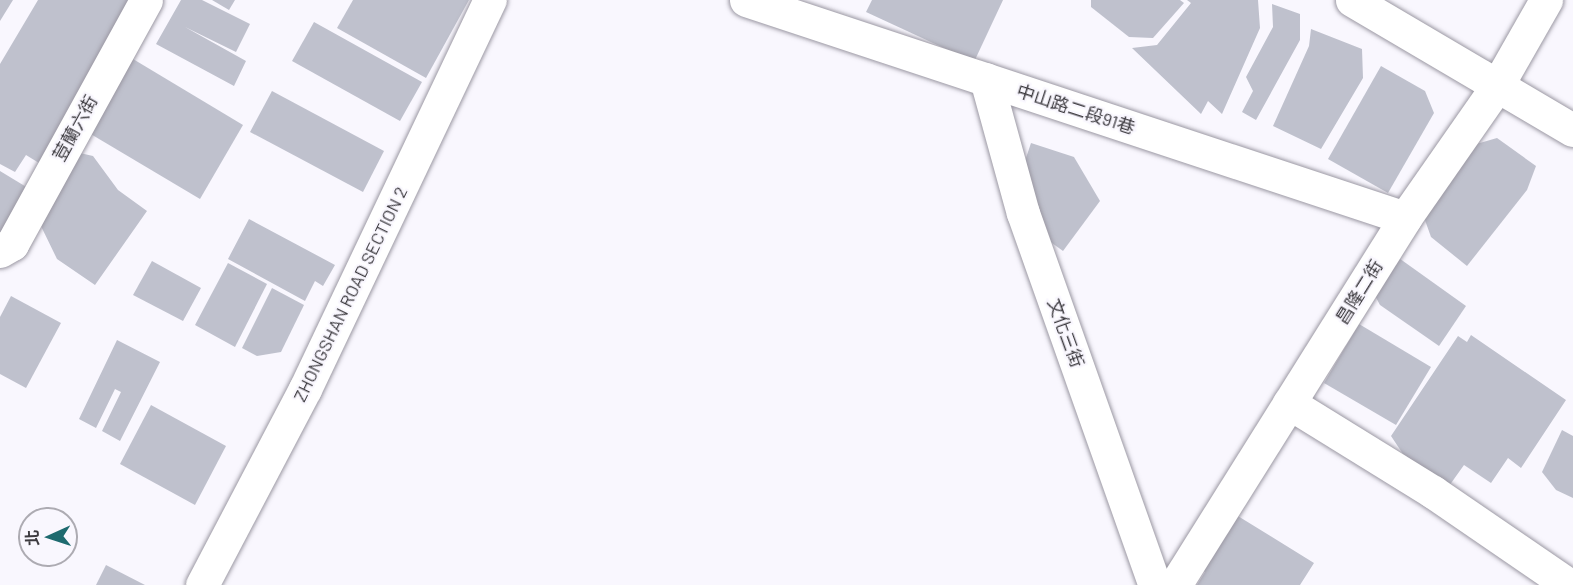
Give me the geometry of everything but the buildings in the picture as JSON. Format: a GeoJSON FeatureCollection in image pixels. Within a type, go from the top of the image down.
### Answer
{"type":"FeatureCollection","features":[{"type":"Feature","properties":{"kind":"street","name":"荳蘭六街"},"geometry":{"type":"LineString","coordinates":[[0,251],[12,244],[146,0]]}},
{"type":"Feature","properties":{"kind":"street","name":"ZHONGSHAN ROAD SECTION 2"},"geometry":{"type":"LineString","coordinates":[[202,585],[305,389],[490,0]]}},
{"type":"Feature","properties":{"kind":"street","name":"中山路二段91巷"},"geometry":{"type":"LineString","coordinates":[[746,0],[1405,218]]}},
{"type":"Feature","properties":{"kind":"street"},"geometry":{"type":"LineString","coordinates":[[1352,0],[1573,130]]}},
{"type":"Feature","properties":{"kind":"street","name":"昌隆二街"},"geometry":{"type":"LineString","coordinates":[[1175,585],[1405,218],[1497,86],[1546,0]]}},
{"type":"Feature","properties":{"kind":"street","name":"文化三街"},"geometry":{"type":"LineString","coordinates":[[986,79],[1023,213],[1155,585]]}},
{"type":"Feature","properties":{"kind":"street"},"geometry":{"type":"LineString","coordinates":[[1289,403],[1432,492],[1569,585]]}}]}
